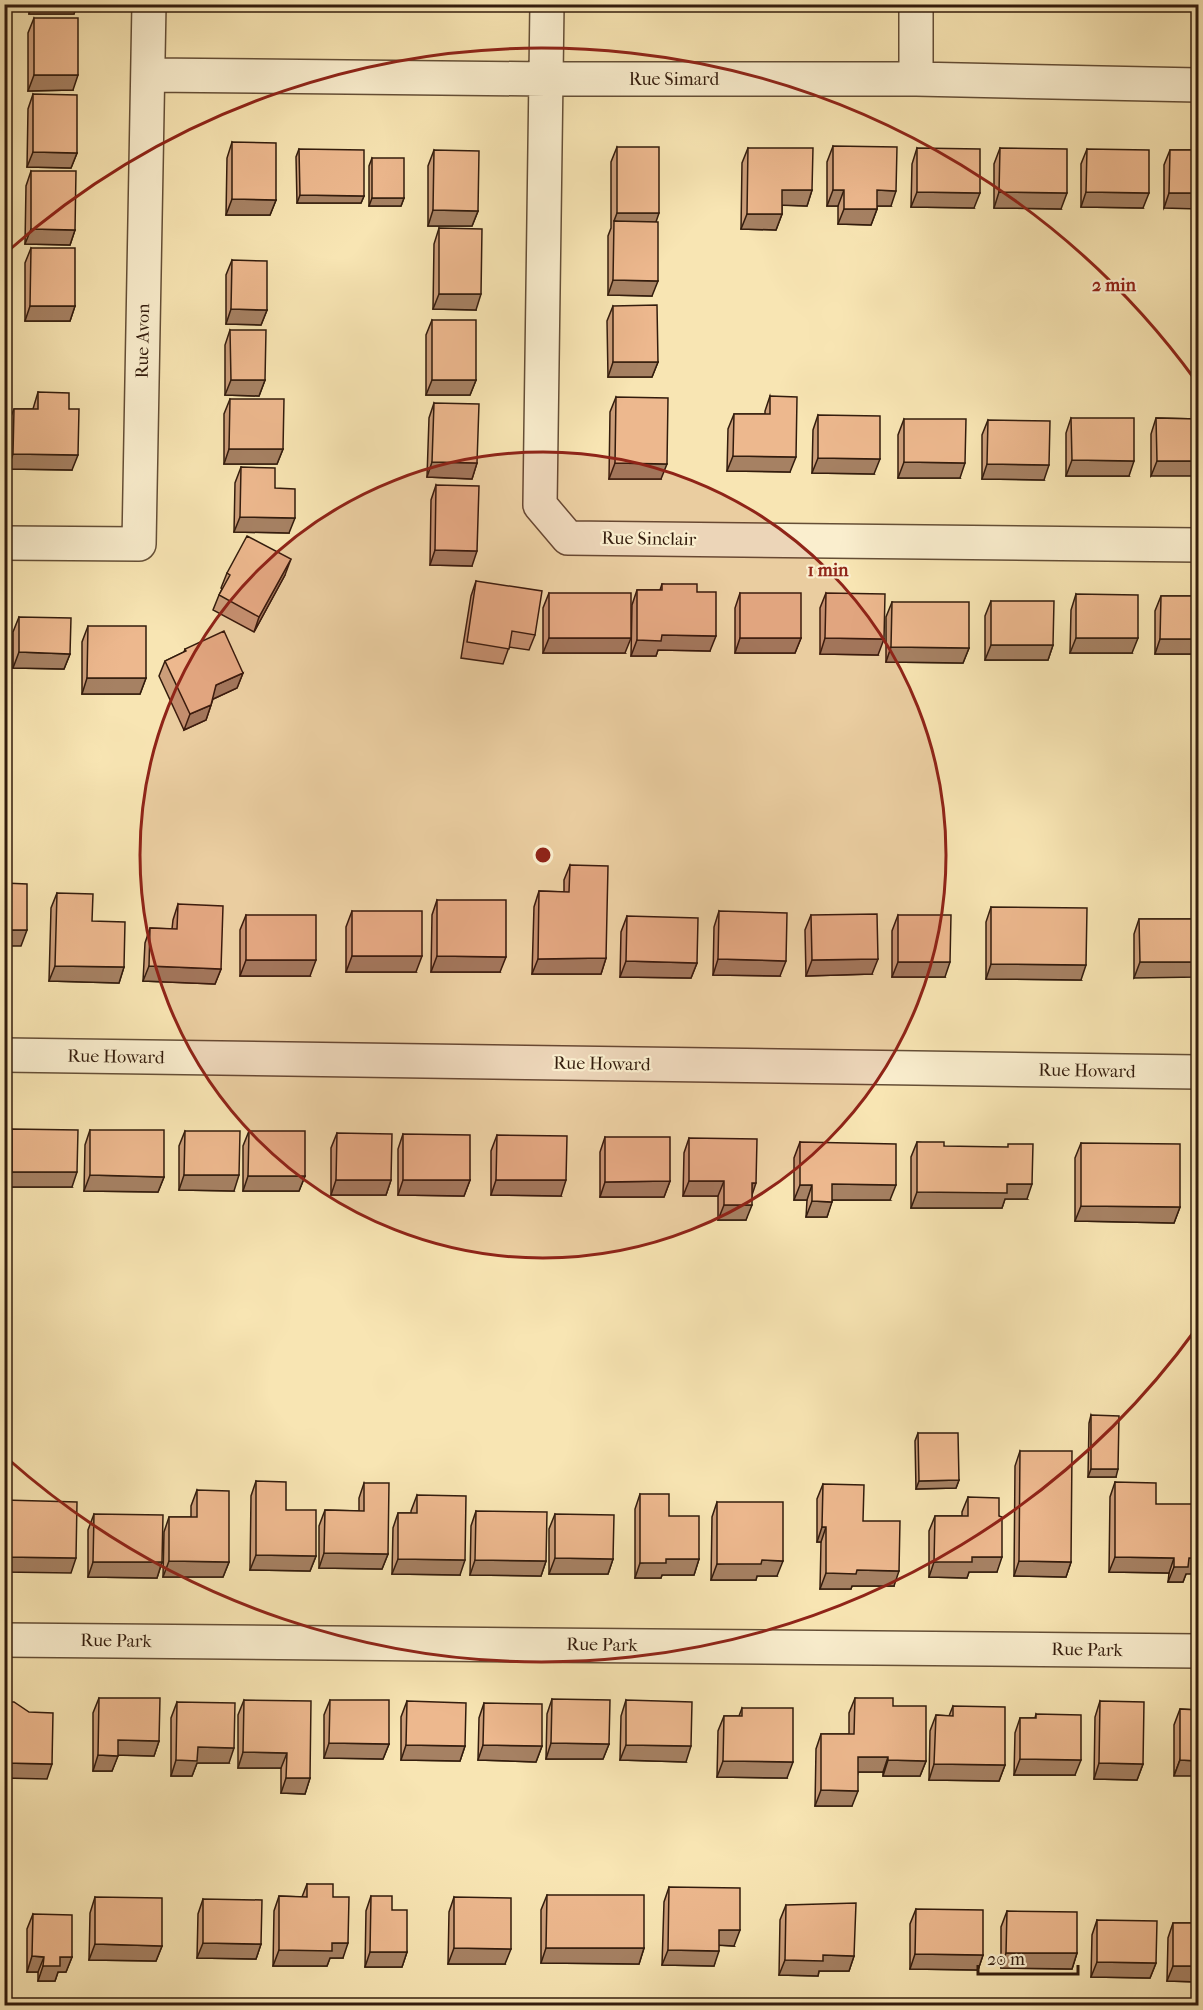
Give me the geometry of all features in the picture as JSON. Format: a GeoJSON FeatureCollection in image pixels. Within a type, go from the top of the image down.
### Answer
{"type":"FeatureCollection","features":[{"type":"Feature","properties":{"kind":"street","name":"Rue Avon"},"geometry":{"type":"LineString","coordinates":[[4,543],[139,544],[149,4]]}},
{"type":"Feature","properties":{"kind":"street","name":"Rue Sinclair"},"geometry":{"type":"LineString","coordinates":[[547,4],[540,505],[568,538],[1198,545]]}},
{"type":"Feature","properties":{"kind":"street"},"geometry":{"type":"LineString","coordinates":[[916,4],[916,79]]}},
{"type":"Feature","properties":{"kind":"street","name":"Rue Simard"},"geometry":{"type":"LineString","coordinates":[[148,75],[546,79],[916,79],[1198,85]]}},
{"type":"Feature","properties":{"kind":"street","name":"Rue Howard"},"geometry":{"type":"LineString","coordinates":[[4,1055],[1198,1072]]}},
{"type":"Feature","properties":{"kind":"street","name":"Rue Park"},"geometry":{"type":"LineString","coordinates":[[4,1640],[1198,1651]]}},
{"type":"Feature","properties":{"kind":"building"},"geometry":{"type":"Polygon","coordinates":[[[34,18],[78,18],[78,75],[34,75],[34,18]]]}},
{"type":"Feature","properties":{"kind":"building"},"geometry":{"type":"Polygon","coordinates":[[[33,94],[77,95],[77,153],[33,152],[33,94]]]}},
{"type":"Feature","properties":{"kind":"building"},"geometry":{"type":"Polygon","coordinates":[[[232,142],[276,143],[276,200],[232,199],[232,142]]]}},
{"type":"Feature","properties":{"kind":"building"},"geometry":{"type":"Polygon","coordinates":[[[833,146],[897,147],[896,191],[877,190],[877,209],[844,209],[844,190],[833,190],[833,146]]]}},
{"type":"Feature","properties":{"kind":"building"},"geometry":{"type":"Polygon","coordinates":[[[617,147],[659,147],[659,213],[617,213],[617,147]]]}},
{"type":"Feature","properties":{"kind":"building"},"geometry":{"type":"Polygon","coordinates":[[[748,148],[813,148],[812,190],[782,190],[782,214],[747,214],[748,148]]]}},
{"type":"Feature","properties":{"kind":"building"},"geometry":{"type":"Polygon","coordinates":[[[917,148],[980,149],[980,193],[917,192],[917,148]]]}},
{"type":"Feature","properties":{"kind":"building"},"geometry":{"type":"Polygon","coordinates":[[[1000,148],[1067,149],[1067,193],[999,192],[1000,148]]]}},
{"type":"Feature","properties":{"kind":"building"},"geometry":{"type":"Polygon","coordinates":[[[299,149],[364,150],[364,196],[300,195],[299,149]]]}},
{"type":"Feature","properties":{"kind":"building"},"geometry":{"type":"Polygon","coordinates":[[[1087,149],[1149,150],[1149,193],[1086,192],[1087,149]]]}},
{"type":"Feature","properties":{"kind":"building"},"geometry":{"type":"Polygon","coordinates":[[[434,150],[479,151],[478,211],[433,210],[434,150]]]}},
{"type":"Feature","properties":{"kind":"building"},"geometry":{"type":"Polygon","coordinates":[[[1170,150],[1198,150],[1198,193],[1169,193],[1170,150]]]}},
{"type":"Feature","properties":{"kind":"building"},"geometry":{"type":"Polygon","coordinates":[[[372,158],[404,158],[404,198],[372,198],[372,158]]]}},
{"type":"Feature","properties":{"kind":"building"},"geometry":{"type":"Polygon","coordinates":[[[31,171],[76,171],[75,230],[31,229],[31,171]]]}},
{"type":"Feature","properties":{"kind":"building"},"geometry":{"type":"Polygon","coordinates":[[[614,221],[658,222],[658,281],[613,280],[614,221]]]}},
{"type":"Feature","properties":{"kind":"building"},"geometry":{"type":"Polygon","coordinates":[[[439,228],[482,229],[481,294],[439,294],[439,228]]]}},
{"type":"Feature","properties":{"kind":"building"},"geometry":{"type":"Polygon","coordinates":[[[31,248],[75,248],[75,306],[30,306],[31,248]]]}},
{"type":"Feature","properties":{"kind":"building"},"geometry":{"type":"Polygon","coordinates":[[[232,260],[267,261],[267,310],[231,309],[232,260]]]}},
{"type":"Feature","properties":{"kind":"building"},"geometry":{"type":"Polygon","coordinates":[[[657,305],[658,362],[613,362],[613,306],[657,305]]]}},
{"type":"Feature","properties":{"kind":"building"},"geometry":{"type":"Polygon","coordinates":[[[432,320],[476,320],[476,380],[432,380],[432,320]]]}},
{"type":"Feature","properties":{"kind":"building"},"geometry":{"type":"Polygon","coordinates":[[[230,330],[266,330],[265,380],[231,380],[230,330]]]}},
{"type":"Feature","properties":{"kind":"building"},"geometry":{"type":"Polygon","coordinates":[[[38,392],[69,393],[69,409],[79,409],[78,455],[13,454],[14,409],[38,409],[38,392]]]}},
{"type":"Feature","properties":{"kind":"building"},"geometry":{"type":"Polygon","coordinates":[[[770,396],[797,397],[796,457],[733,456],[734,414],[770,414],[770,396]]]}},
{"type":"Feature","properties":{"kind":"building"},"geometry":{"type":"Polygon","coordinates":[[[616,397],[668,398],[667,464],[615,463],[616,397]]]}},
{"type":"Feature","properties":{"kind":"building"},"geometry":{"type":"Polygon","coordinates":[[[230,399],[284,399],[283,449],[229,449],[230,399]]]}},
{"type":"Feature","properties":{"kind":"building"},"geometry":{"type":"Polygon","coordinates":[[[434,403],[479,404],[477,463],[432,462],[434,403]]]}},
{"type":"Feature","properties":{"kind":"building"},"geometry":{"type":"Polygon","coordinates":[[[818,415],[880,416],[880,459],[818,458],[818,415]]]}},
{"type":"Feature","properties":{"kind":"building"},"geometry":{"type":"Polygon","coordinates":[[[1071,418],[1134,418],[1134,461],[1072,460],[1071,418]]]}},
{"type":"Feature","properties":{"kind":"building"},"geometry":{"type":"Polygon","coordinates":[[[1156,418],[1198,419],[1198,461],[1157,461],[1156,418]]]}},
{"type":"Feature","properties":{"kind":"building"},"geometry":{"type":"Polygon","coordinates":[[[904,419],[966,419],[965,463],[904,462],[904,419]]]}},
{"type":"Feature","properties":{"kind":"building"},"geometry":{"type":"Polygon","coordinates":[[[988,420],[1050,421],[1049,465],[987,464],[988,420]]]}},
{"type":"Feature","properties":{"kind":"building"},"geometry":{"type":"Polygon","coordinates":[[[241,467],[275,468],[275,488],[295,489],[295,518],[240,517],[241,467]]]}},
{"type":"Feature","properties":{"kind":"building"},"geometry":{"type":"Polygon","coordinates":[[[436,485],[479,486],[477,551],[435,550],[436,485]]]}},
{"type":"Feature","properties":{"kind":"building"},"geometry":{"type":"Polygon","coordinates":[[[247,536],[291,559],[259,617],[219,595],[230,575],[227,573],[247,536]]]}},
{"type":"Feature","properties":{"kind":"building"},"geometry":{"type":"Polygon","coordinates":[[[476,581],[542,591],[535,635],[512,631],[509,649],[467,642],[476,581]]]}},
{"type":"Feature","properties":{"kind":"building"},"geometry":{"type":"Polygon","coordinates":[[[662,584],[697,584],[697,592],[716,592],[716,636],[662,635],[661,641],[637,640],[637,590],[662,590],[662,584]]]}},
{"type":"Feature","properties":{"kind":"building"},"geometry":{"type":"Polygon","coordinates":[[[549,593],[631,593],[631,638],[549,638],[549,593]]]}},
{"type":"Feature","properties":{"kind":"building"},"geometry":{"type":"Polygon","coordinates":[[[740,593],[801,593],[801,638],[740,638],[740,593]]]}},
{"type":"Feature","properties":{"kind":"building"},"geometry":{"type":"Polygon","coordinates":[[[826,593],[885,594],[884,639],[825,638],[826,593]]]}},
{"type":"Feature","properties":{"kind":"building"},"geometry":{"type":"Polygon","coordinates":[[[1076,594],[1138,595],[1138,638],[1076,638],[1076,594]]]}},
{"type":"Feature","properties":{"kind":"building"},"geometry":{"type":"Polygon","coordinates":[[[1161,596],[1198,596],[1198,639],[1160,639],[1161,596]]]}},
{"type":"Feature","properties":{"kind":"building"},"geometry":{"type":"Polygon","coordinates":[[[991,601],[1054,601],[1053,645],[991,645],[991,601]]]}},
{"type":"Feature","properties":{"kind":"building"},"geometry":{"type":"Polygon","coordinates":[[[892,602],[969,602],[969,648],[891,647],[892,602]]]}},
{"type":"Feature","properties":{"kind":"building"},"geometry":{"type":"Polygon","coordinates":[[[19,617],[71,618],[70,654],[19,652],[19,617]]]}},
{"type":"Feature","properties":{"kind":"building"},"geometry":{"type":"Polygon","coordinates":[[[88,626],[146,626],[146,678],[87,678],[88,626]]]}},
{"type":"Feature","properties":{"kind":"building"},"geometry":{"type":"Polygon","coordinates":[[[224,631],[243,673],[216,685],[211,705],[190,714],[165,661],[224,631]]]}},
{"type":"Feature","properties":{"kind":"building"},"geometry":{"type":"Polygon","coordinates":[[[570,865],[608,866],[606,958],[538,959],[539,891],[569,892],[570,865]]]}},
{"type":"Feature","properties":{"kind":"building"},"geometry":{"type":"Polygon","coordinates":[[[4,883],[27,884],[27,930],[7,930],[7,962],[4,962],[4,883]]]}},
{"type":"Feature","properties":{"kind":"building"},"geometry":{"type":"Polygon","coordinates":[[[57,893],[93,894],[92,921],[125,922],[124,967],[55,966],[57,893]]]}},
{"type":"Feature","properties":{"kind":"building"},"geometry":{"type":"Polygon","coordinates":[[[437,900],[506,900],[506,957],[437,956],[437,900]]]}},
{"type":"Feature","properties":{"kind":"building"},"geometry":{"type":"Polygon","coordinates":[[[178,904],[223,906],[221,969],[149,966],[150,928],[177,929],[178,904]]]}},
{"type":"Feature","properties":{"kind":"building"},"geometry":{"type":"Polygon","coordinates":[[[991,907],[1087,908],[1086,965],[991,964],[991,907]]]}},
{"type":"Feature","properties":{"kind":"building"},"geometry":{"type":"Polygon","coordinates":[[[352,911],[422,911],[422,956],[352,956],[352,911]]]}},
{"type":"Feature","properties":{"kind":"building"},"geometry":{"type":"Polygon","coordinates":[[[719,911],[787,913],[786,961],[718,959],[719,911]]]}},
{"type":"Feature","properties":{"kind":"building"},"geometry":{"type":"Polygon","coordinates":[[[877,914],[878,959],[812,960],[811,915],[877,914]]]}},
{"type":"Feature","properties":{"kind":"building"},"geometry":{"type":"Polygon","coordinates":[[[246,915],[316,915],[316,960],[246,960],[246,915]]]}},
{"type":"Feature","properties":{"kind":"building"},"geometry":{"type":"Polygon","coordinates":[[[898,915],[951,915],[950,962],[898,962],[898,915]]]}},
{"type":"Feature","properties":{"kind":"building"},"geometry":{"type":"Polygon","coordinates":[[[627,916],[698,918],[697,963],[626,961],[627,916]]]}},
{"type":"Feature","properties":{"kind":"building"},"geometry":{"type":"Polygon","coordinates":[[[1139,919],[1198,919],[1198,962],[1140,962],[1139,919]]]}},
{"type":"Feature","properties":{"kind":"building"},"geometry":{"type":"Polygon","coordinates":[[[12,1129],[78,1130],[77,1172],[12,1172],[12,1129]]]}},
{"type":"Feature","properties":{"kind":"building"},"geometry":{"type":"Polygon","coordinates":[[[90,1130],[164,1130],[164,1177],[90,1175],[90,1130]]]}},
{"type":"Feature","properties":{"kind":"building"},"geometry":{"type":"Polygon","coordinates":[[[185,1131],[240,1131],[239,1175],[184,1175],[185,1131]]]}},
{"type":"Feature","properties":{"kind":"building"},"geometry":{"type":"Polygon","coordinates":[[[249,1131],[305,1131],[305,1176],[248,1176],[249,1131]]]}},
{"type":"Feature","properties":{"kind":"building"},"geometry":{"type":"Polygon","coordinates":[[[337,1133],[392,1134],[391,1180],[336,1180],[337,1133]]]}},
{"type":"Feature","properties":{"kind":"building"},"geometry":{"type":"Polygon","coordinates":[[[403,1134],[470,1135],[470,1180],[403,1180],[403,1134]]]}},
{"type":"Feature","properties":{"kind":"building"},"geometry":{"type":"Polygon","coordinates":[[[497,1135],[567,1136],[566,1180],[496,1180],[497,1135]]]}},
{"type":"Feature","properties":{"kind":"building"},"geometry":{"type":"Polygon","coordinates":[[[605,1137],[670,1137],[670,1181],[605,1182],[605,1137]]]}},
{"type":"Feature","properties":{"kind":"building"},"geometry":{"type":"Polygon","coordinates":[[[689,1138],[757,1139],[756,1183],[752,1183],[752,1205],[724,1205],[724,1181],[689,1181],[689,1138]]]}},
{"type":"Feature","properties":{"kind":"building"},"geometry":{"type":"Polygon","coordinates":[[[800,1142],[896,1144],[896,1185],[832,1184],[832,1202],[812,1201],[812,1185],[800,1185],[800,1142]]]}},
{"type":"Feature","properties":{"kind":"building"},"geometry":{"type":"Polygon","coordinates":[[[917,1142],[944,1142],[944,1146],[1008,1147],[1008,1144],[1033,1144],[1032,1184],[1007,1184],[1007,1193],[917,1192],[917,1142]]]}},
{"type":"Feature","properties":{"kind":"building"},"geometry":{"type":"Polygon","coordinates":[[[1081,1143],[1180,1144],[1180,1207],[1081,1206],[1081,1143]]]}},
{"type":"Feature","properties":{"kind":"building"},"geometry":{"type":"Polygon","coordinates":[[[1091,1415],[1119,1416],[1118,1469],[1091,1469],[1091,1415]]]}},
{"type":"Feature","properties":{"kind":"building"},"geometry":{"type":"Polygon","coordinates":[[[918,1433],[958,1433],[959,1480],[919,1481],[918,1433]]]}},
{"type":"Feature","properties":{"kind":"building"},"geometry":{"type":"Polygon","coordinates":[[[1020,1451],[1072,1451],[1071,1562],[1019,1561],[1020,1451]]]}},
{"type":"Feature","properties":{"kind":"building"},"geometry":{"type":"Polygon","coordinates":[[[256,1481],[286,1482],[286,1510],[316,1510],[316,1556],[256,1555],[256,1481]]]}},
{"type":"Feature","properties":{"kind":"building"},"geometry":{"type":"Polygon","coordinates":[[[1115,1482],[1156,1483],[1156,1504],[1198,1504],[1198,1558],[1189,1558],[1188,1567],[1174,1567],[1174,1558],[1115,1557],[1115,1482]]]}},
{"type":"Feature","properties":{"kind":"building"},"geometry":{"type":"Polygon","coordinates":[[[364,1483],[389,1483],[388,1554],[324,1553],[325,1510],[364,1511],[364,1483]]]}},
{"type":"Feature","properties":{"kind":"building"},"geometry":{"type":"Polygon","coordinates":[[[823,1484],[864,1485],[863,1521],[900,1521],[899,1571],[857,1570],[856,1574],[826,1573],[826,1527],[822,1527],[823,1484]]]}},
{"type":"Feature","properties":{"kind":"building"},"geometry":{"type":"Polygon","coordinates":[[[197,1490],[229,1491],[229,1562],[169,1561],[169,1517],[197,1517],[197,1490]]]}},
{"type":"Feature","properties":{"kind":"building"},"geometry":{"type":"Polygon","coordinates":[[[640,1494],[669,1494],[669,1516],[699,1516],[699,1559],[666,1559],[666,1563],[640,1563],[640,1494]]]}},
{"type":"Feature","properties":{"kind":"building"},"geometry":{"type":"Polygon","coordinates":[[[417,1495],[466,1496],[465,1560],[398,1559],[398,1513],[417,1513],[417,1495]]]}},
{"type":"Feature","properties":{"kind":"building"},"geometry":{"type":"Polygon","coordinates":[[[968,1497],[999,1498],[999,1516],[1002,1517],[1002,1557],[972,1557],[972,1562],[934,1562],[935,1516],[968,1516],[968,1497]]]}},
{"type":"Feature","properties":{"kind":"building"},"geometry":{"type":"Polygon","coordinates":[[[4,1500],[77,1502],[76,1558],[4,1557],[4,1500]]]}},
{"type":"Feature","properties":{"kind":"building"},"geometry":{"type":"Polygon","coordinates":[[[717,1502],[783,1502],[783,1561],[762,1560],[761,1564],[717,1564],[717,1502]]]}},
{"type":"Feature","properties":{"kind":"building"},"geometry":{"type":"Polygon","coordinates":[[[476,1511],[547,1512],[546,1561],[475,1560],[476,1511]]]}},
{"type":"Feature","properties":{"kind":"building"},"geometry":{"type":"Polygon","coordinates":[[[94,1514],[163,1515],[162,1562],[93,1562],[94,1514]]]}},
{"type":"Feature","properties":{"kind":"building"},"geometry":{"type":"Polygon","coordinates":[[[555,1514],[614,1515],[613,1559],[555,1558],[555,1514]]]}},
{"type":"Feature","properties":{"kind":"building"},"geometry":{"type":"Polygon","coordinates":[[[99,1698],[160,1698],[159,1741],[118,1740],[118,1756],[98,1755],[99,1698]]]}},
{"type":"Feature","properties":{"kind":"building"},"geometry":{"type":"Polygon","coordinates":[[[855,1698],[893,1698],[893,1706],[926,1706],[926,1761],[858,1757],[858,1791],[821,1790],[821,1734],[854,1734],[855,1698]]]}},
{"type":"Feature","properties":{"kind":"building"},"geometry":{"type":"Polygon","coordinates":[[[552,1699],[610,1700],[609,1744],[551,1743],[552,1699]]]}},
{"type":"Feature","properties":{"kind":"building"},"geometry":{"type":"Polygon","coordinates":[[[244,1700],[311,1701],[310,1778],[286,1778],[287,1753],[243,1752],[244,1700]]]}},
{"type":"Feature","properties":{"kind":"building"},"geometry":{"type":"Polygon","coordinates":[[[330,1700],[389,1700],[389,1744],[329,1743],[330,1700]]]}},
{"type":"Feature","properties":{"kind":"building"},"geometry":{"type":"Polygon","coordinates":[[[626,1700],[692,1702],[691,1746],[626,1745],[626,1700]]]}},
{"type":"Feature","properties":{"kind":"building"},"geometry":{"type":"Polygon","coordinates":[[[407,1701],[466,1703],[465,1746],[406,1745],[407,1701]]]}},
{"type":"Feature","properties":{"kind":"building"},"geometry":{"type":"Polygon","coordinates":[[[1100,1701],[1144,1702],[1143,1764],[1099,1763],[1100,1701]]]}},
{"type":"Feature","properties":{"kind":"building"},"geometry":{"type":"Polygon","coordinates":[[[4,1702],[14,1702],[29,1712],[53,1713],[52,1764],[4,1763],[4,1702]]]}},
{"type":"Feature","properties":{"kind":"building"},"geometry":{"type":"Polygon","coordinates":[[[177,1702],[235,1703],[234,1748],[198,1747],[197,1761],[176,1760],[177,1702]]]}},
{"type":"Feature","properties":{"kind":"building"},"geometry":{"type":"Polygon","coordinates":[[[484,1703],[542,1704],[542,1746],[483,1745],[484,1703]]]}},
{"type":"Feature","properties":{"kind":"building"},"geometry":{"type":"Polygon","coordinates":[[[953,1706],[1005,1707],[1005,1765],[934,1764],[936,1715],[953,1716],[953,1706]]]}},
{"type":"Feature","properties":{"kind":"building"},"geometry":{"type":"Polygon","coordinates":[[[742,1708],[793,1708],[793,1762],[723,1761],[724,1716],[742,1716],[742,1708]]]}},
{"type":"Feature","properties":{"kind":"building"},"geometry":{"type":"Polygon","coordinates":[[[1180,1709],[1198,1710],[1198,1761],[1180,1760],[1180,1709]]]}},
{"type":"Feature","properties":{"kind":"building"},"geometry":{"type":"Polygon","coordinates":[[[1036,1714],[1081,1715],[1081,1760],[1020,1759],[1020,1718],[1036,1718],[1036,1714]]]}},
{"type":"Feature","properties":{"kind":"building"},"geometry":{"type":"Polygon","coordinates":[[[307,1884],[333,1884],[333,1897],[349,1897],[348,1943],[332,1943],[332,1951],[279,1950],[279,1896],[307,1897],[307,1884]]]}},
{"type":"Feature","properties":{"kind":"building"},"geometry":{"type":"Polygon","coordinates":[[[669,1887],[740,1888],[740,1930],[719,1930],[719,1951],[668,1950],[669,1887]]]}},
{"type":"Feature","properties":{"kind":"building"},"geometry":{"type":"Polygon","coordinates":[[[547,1895],[644,1895],[644,1948],[546,1948],[547,1895]]]}},
{"type":"Feature","properties":{"kind":"building"},"geometry":{"type":"Polygon","coordinates":[[[371,1896],[392,1896],[392,1910],[407,1910],[407,1952],[370,1952],[371,1896]]]}},
{"type":"Feature","properties":{"kind":"building"},"geometry":{"type":"Polygon","coordinates":[[[95,1897],[162,1898],[162,1946],[95,1944],[95,1897]]]}},
{"type":"Feature","properties":{"kind":"building"},"geometry":{"type":"Polygon","coordinates":[[[454,1897],[511,1898],[511,1949],[454,1948],[454,1897]]]}},
{"type":"Feature","properties":{"kind":"building"},"geometry":{"type":"Polygon","coordinates":[[[203,1899],[262,1900],[261,1944],[203,1943],[203,1899]]]}},
{"type":"Feature","properties":{"kind":"building"},"geometry":{"type":"Polygon","coordinates":[[[856,1903],[854,1956],[823,1955],[823,1961],[785,1960],[786,1905],[856,1903]]]}},
{"type":"Feature","properties":{"kind":"building"},"geometry":{"type":"Polygon","coordinates":[[[916,1909],[983,1910],[983,1955],[915,1954],[916,1909]]]}},
{"type":"Feature","properties":{"kind":"building"},"geometry":{"type":"Polygon","coordinates":[[[1007,1911],[1077,1912],[1077,1953],[1006,1953],[1007,1911]]]}},
{"type":"Feature","properties":{"kind":"building"},"geometry":{"type":"Polygon","coordinates":[[[33,1914],[72,1915],[72,1957],[60,1957],[60,1966],[43,1966],[44,1957],[32,1956],[33,1914]]]}},
{"type":"Feature","properties":{"kind":"building"},"geometry":{"type":"Polygon","coordinates":[[[1097,1920],[1157,1921],[1156,1963],[1097,1962],[1097,1920]]]}},
{"type":"Feature","properties":{"kind":"building"},"geometry":{"type":"Polygon","coordinates":[[[1173,1923],[1198,1923],[1198,1966],[1173,1966],[1173,1923]]]}}]}
